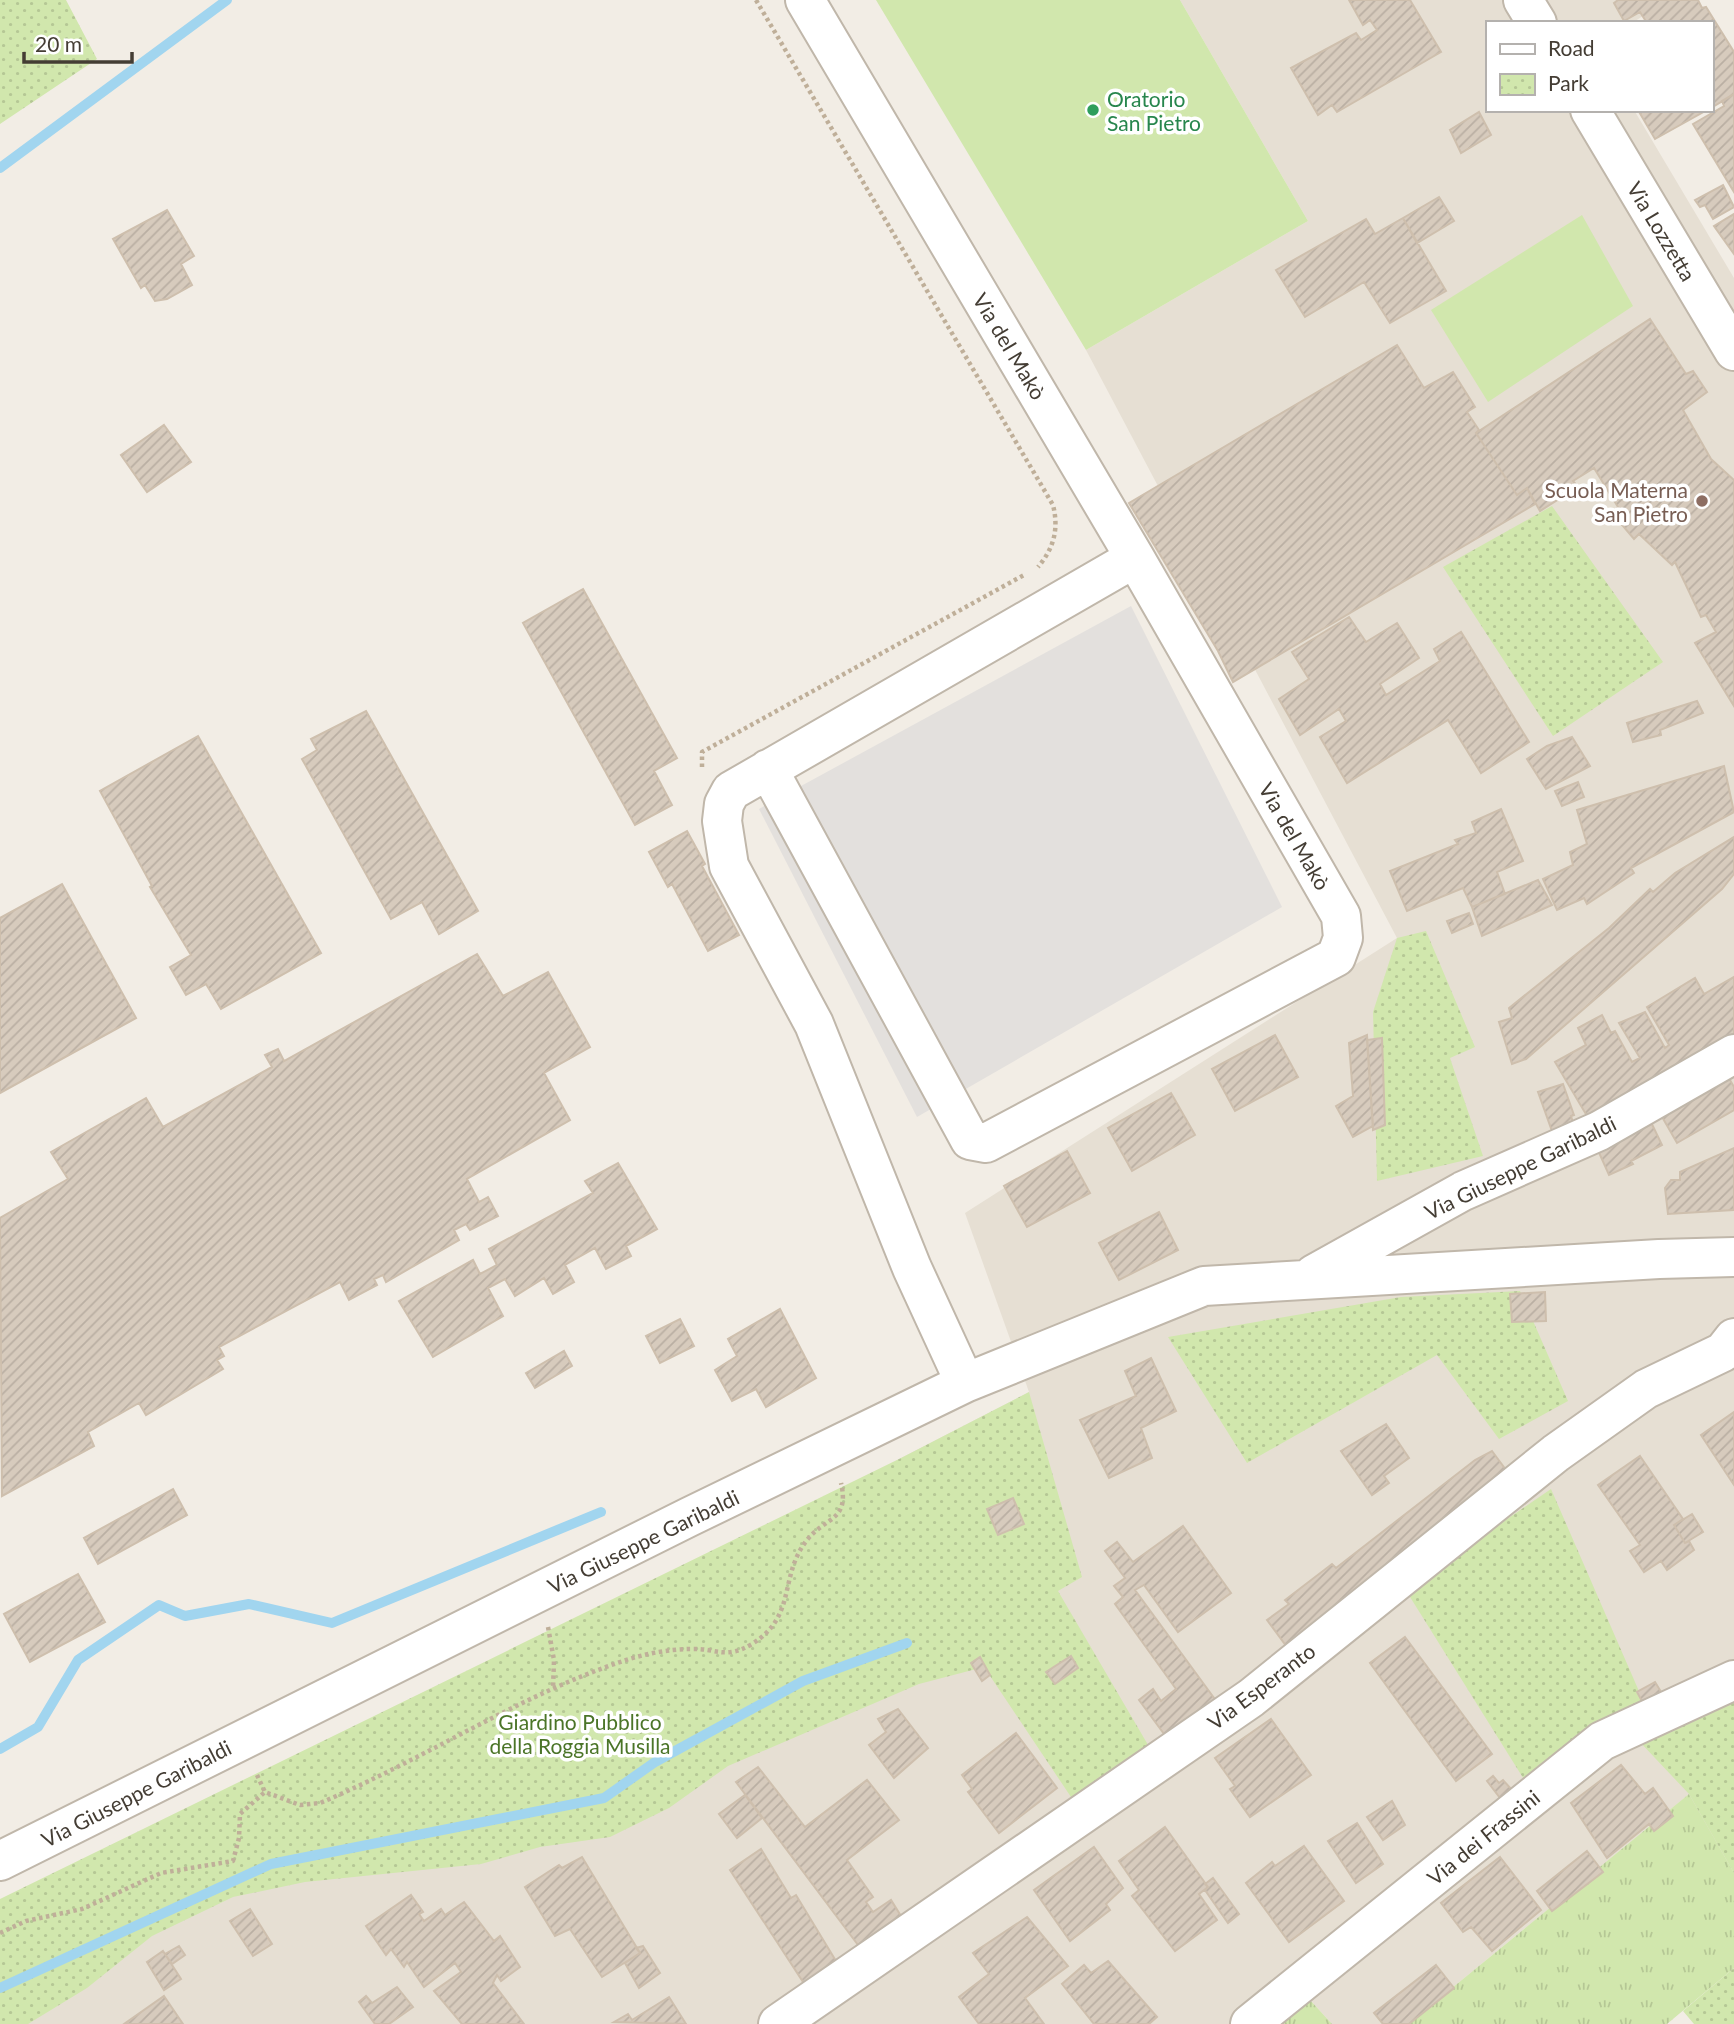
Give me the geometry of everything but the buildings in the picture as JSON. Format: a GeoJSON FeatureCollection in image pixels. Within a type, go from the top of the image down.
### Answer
{"type":"FeatureCollection","features":[{"type":"Feature","properties":{"kind":"street","name":"Via del Makò"},"geometry":{"type":"LineString","coordinates":[[768,769],[970,1140],[986,1143],[1336,957],[1343,938],[1340,916],[1135,558],[805,0]]}},
{"type":"Feature","properties":{"kind":"street"},"geometry":{"type":"LineString","coordinates":[[1523,0],[1536,21]]}},
{"type":"Feature","properties":{"kind":"street","name":"Via Lozzetta"},"geometry":{"type":"LineString","coordinates":[[1591,112],[1734,351]]}},
{"type":"Feature","properties":{"kind":"street"},"geometry":{"type":"LineString","coordinates":[[965,1383],[912,1268],[814,1024],[729,866],[722,821],[724,804],[731,791],[1135,558]]}},
{"type":"Feature","properties":{"kind":"street","name":"Via Giuseppe Garibaldi"},"geometry":{"type":"LineString","coordinates":[[1306,1279],[1462,1191],[1600,1131],[1734,1054]]}},
{"type":"Feature","properties":{"kind":"street","name":"Via Giuseppe Garibaldi"},"geometry":{"type":"LineString","coordinates":[[0,1861],[965,1383],[1204,1286],[1659,1259],[1734,1257]]}},
{"type":"Feature","properties":{"kind":"street","name":"Via Esperanto"},"geometry":{"type":"LineString","coordinates":[[778,2024],[1251,1698],[1556,1453],[1646,1390],[1723,1352],[1734,1338]]}},
{"type":"Feature","properties":{"kind":"street","name":"Via dei Frassini"},"geometry":{"type":"LineString","coordinates":[[1250,2024],[1602,1741],[1734,1681]]}},
{"type":"Feature","properties":{"kind":"path"},"geometry":{"type":"LineString","coordinates":[[724,804],[701,766],[702,752],[1040,566],[1053,544],[1057,522],[1053,505],[756,0]]}},
{"type":"Feature","properties":{"kind":"path"},"geometry":{"type":"LineString","coordinates":[[241,1741],[265,1791],[300,1805],[320,1803],[552,1689],[624,1660],[662,1651],[694,1648],[732,1653],[772,1629],[788,1595],[790,1571],[799,1552],[808,1538],[840,1513],[844,1496],[832,1448]]}},
{"type":"Feature","properties":{"kind":"path"},"geometry":{"type":"LineString","coordinates":[[536,1594],[549,1630],[554,1660],[552,1689]]}},
{"type":"Feature","properties":{"kind":"path"},"geometry":{"type":"LineString","coordinates":[[0,1933],[26,1921],[82,1909],[161,1873],[233,1861],[239,1838],[240,1814],[265,1791]]}},
{"type":"Feature","properties":{"kind":"shaded area"},"geometry":{"type":"Polygon","coordinates":[[[1180,0],[1668,0],[1635,21],[1486,21],[1486,112],[1635,112],[1734,278],[1734,1873],[1688,1795],[1408,2024],[1332,2024],[1300,1989],[1262,2024],[0,2024],[901,1458],[1029,1392],[965,1213],[1397,938],[1086,350],[1308,221],[1180,0]]]}},
{"type":"Feature","properties":{"kind":"shaded area"},"geometry":{"type":"Polygon","coordinates":[[[1131,606],[1282,907],[917,1117],[759,809],[1131,606]]]}},
{"type":"Feature","properties":{"kind":"green space"},"geometry":{"type":"Polygon","coordinates":[[[0,0],[66,0],[97,59],[0,124],[0,0]]]}},
{"type":"Feature","properties":{"kind":"green space","name":"Oratorio San Pietro"},"geometry":{"type":"Polygon","coordinates":[[[876,0],[1180,0],[1308,221],[1086,350],[876,0]]]}},
{"type":"Feature","properties":{"kind":"green space"},"geometry":{"type":"Polygon","coordinates":[[[1582,215],[1633,306],[1488,402],[1431,310],[1582,215]]]}},
{"type":"Feature","properties":{"kind":"green space"},"geometry":{"type":"Polygon","coordinates":[[[1552,506],[1663,662],[1553,736],[1443,567],[1552,506]]]}},
{"type":"Feature","properties":{"kind":"green space"},"geometry":{"type":"Polygon","coordinates":[[[1426,931],[1475,1047],[1450,1058],[1483,1156],[1377,1181],[1373,1012],[1397,938],[1426,931]]]}},
{"type":"Feature","properties":{"kind":"green space"},"geometry":{"type":"Polygon","coordinates":[[[1520,1291],[1568,1401],[1499,1439],[1437,1355],[1247,1463],[1168,1337],[1401,1297],[1520,1291]]]}},
{"type":"Feature","properties":{"kind":"green space","name":"Giardino Pubblico della Roggia Musilla"},"geometry":{"type":"Polygon","coordinates":[[[1029,1392],[1082,1577],[1058,1591],[1151,1750],[1079,1809],[984,1667],[919,1684],[728,1766],[669,1808],[610,1837],[540,1847],[481,1864],[305,1882],[233,1897],[152,1936],[87,1988],[28,2024],[0,2024],[0,1899],[901,1458],[1029,1392]]]}},
{"type":"Feature","properties":{"kind":"green space"},"geometry":{"type":"Polygon","coordinates":[[[1551,1489],[1645,1705],[1525,1781],[1405,1589],[1551,1489]]]}},
{"type":"Feature","properties":{"kind":"green space"},"geometry":{"type":"Polygon","coordinates":[[[1734,1693],[1734,1873],[1689,1794],[1638,1740],[1734,1693]]]}},
{"type":"Feature","properties":{"kind":"green space"},"geometry":{"type":"Polygon","coordinates":[[[1689,1794],[1734,1873],[1734,1968],[1667,2024],[1408,2024],[1689,1794]]]}},
{"type":"Feature","properties":{"kind":"green space"},"geometry":{"type":"Polygon","coordinates":[[[1734,1968],[1734,2024],[1694,2024],[1683,2011],[1734,1968]]]}},
{"type":"Feature","properties":{"kind":"green space"},"geometry":{"type":"Polygon","coordinates":[[[1300,1989],[1332,2024],[1262,2024],[1300,1989]]]}},
{"type":"Feature","properties":{"kind":"waterway"},"geometry":{"type":"LineString","coordinates":[[0,168],[227,0]]}},
{"type":"Feature","properties":{"kind":"waterway"},"geometry":{"type":"LineString","coordinates":[[0,1749],[38,1727],[78,1660],[159,1605],[185,1616],[249,1604],[332,1623],[601,1512]]}},
{"type":"Feature","properties":{"kind":"waterway"},"geometry":{"type":"LineString","coordinates":[[0,1988],[271,1864],[604,1798],[655,1762],[803,1681],[907,1643]]}},
{"type":"Feature","properties":{"kind":"place","name":"Oratorio San Pietro"},"geometry":{"type":"Point","coordinates":[1093,110]}},
{"type":"Feature","properties":{"kind":"place","name":"Scuola Materna San Pietro"},"geometry":{"type":"Point","coordinates":[1702,501]}}]}
